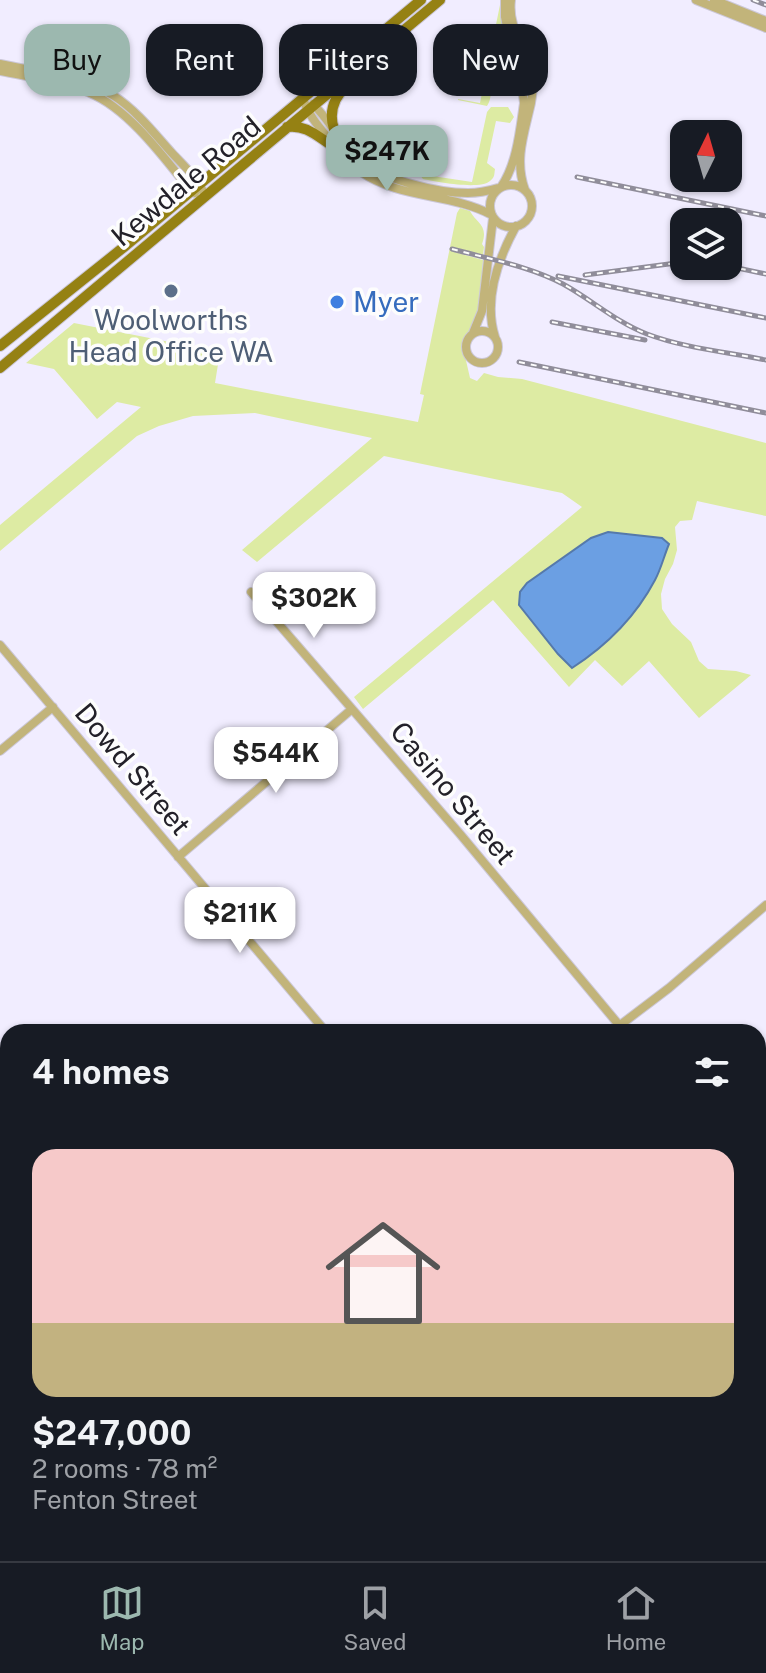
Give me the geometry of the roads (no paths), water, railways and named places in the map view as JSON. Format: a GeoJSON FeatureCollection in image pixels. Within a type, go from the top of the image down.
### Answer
{"type":"FeatureCollection","features":[{"type":"Feature","properties":{"kind":"main road","name":"Kewdale Road"},"geometry":{"type":"LineString","coordinates":[[0,346],[421,0]]}},
{"type":"Feature","properties":{"kind":"main road","name":"Kewdale Road"},"geometry":{"type":"LineString","coordinates":[[411,24],[440,0]]}},
{"type":"Feature","properties":{"kind":"main road","name":"Kewdale Road"},"geometry":{"type":"LineString","coordinates":[[0,368],[325,96]]}},
{"type":"Feature","properties":{"kind":"main road"},"geometry":{"type":"LineString","coordinates":[[334,129],[331,119],[338,96]]}},
{"type":"Feature","properties":{"kind":"main road"},"geometry":{"type":"LineString","coordinates":[[287,127],[307,129],[338,149]]}},
{"type":"Feature","properties":{"kind":"main road"},"geometry":{"type":"LineString","coordinates":[[85,278],[94,289]]}},
{"type":"Feature","properties":{"kind":"street"},"geometry":{"type":"LineString","coordinates":[[303,98],[338,149],[361,172],[402,191],[460,203],[492,217],[503,226],[525,222],[531,211],[530,196],[520,174],[519,160],[533,79],[512,26],[508,0]]}},
{"type":"Feature","properties":{"kind":"street"},"geometry":{"type":"LineString","coordinates":[[508,0],[505,17],[514,59],[512,76],[524,103],[512,166],[508,177],[491,198],[492,217],[482,311],[467,341],[466,351],[472,360],[480,364],[496,356],[499,344],[490,313],[495,274],[516,226]]}},
{"type":"Feature","properties":{"kind":"street"},"geometry":{"type":"LineString","coordinates":[[696,0],[766,28]]}},
{"type":"Feature","properties":{"kind":"street"},"geometry":{"type":"LineString","coordinates":[[714,0],[766,21]]}},
{"type":"Feature","properties":{"kind":"street"},"geometry":{"type":"LineString","coordinates":[[0,64],[74,80],[111,94],[133,111],[196,188]]}},
{"type":"Feature","properties":{"kind":"street"},"geometry":{"type":"LineString","coordinates":[[0,71],[67,85],[104,99],[205,196]]}},
{"type":"Feature","properties":{"kind":"street"},"geometry":{"type":"LineString","coordinates":[[310,108],[334,129],[360,160],[392,178],[459,193],[476,193],[514,185],[525,190]]}},
{"type":"Feature","properties":{"kind":"street"},"geometry":{"type":"LineString","coordinates":[[473,333],[482,331],[495,337]]}},
{"type":"Feature","properties":{"kind":"street","name":"Casino Street"},"geometry":{"type":"LineString","coordinates":[[251,592],[618,1024]]}},
{"type":"Feature","properties":{"kind":"street","name":"Dowd Street"},"geometry":{"type":"LineString","coordinates":[[0,645],[319,1024]]}},
{"type":"Feature","properties":{"kind":"street"},"geometry":{"type":"LineString","coordinates":[[0,751],[53,707]]}},
{"type":"Feature","properties":{"kind":"street"},"geometry":{"type":"LineString","coordinates":[[178,857],[352,709]]}},
{"type":"Feature","properties":{"kind":"street"},"geometry":{"type":"LineString","coordinates":[[620,1024],[669,988],[766,905]]}},
{"type":"Feature","properties":{"kind":"water"},"geometry":{"type":"Polygon","coordinates":[[[608,532],[662,538],[669,544],[657,576],[639,606],[608,640],[572,668],[519,605],[520,592],[527,583],[591,538],[608,532]]]}},
{"type":"Feature","properties":{"kind":"railway"},"geometry":{"type":"LineString","coordinates":[[753,0],[766,5]]}},
{"type":"Feature","properties":{"kind":"railway"},"geometry":{"type":"LineString","coordinates":[[577,177],[766,216]]}},
{"type":"Feature","properties":{"kind":"railway"},"geometry":{"type":"LineString","coordinates":[[452,249],[537,272],[574,290],[625,323],[661,339],[766,360]]}},
{"type":"Feature","properties":{"kind":"railway"},"geometry":{"type":"LineString","coordinates":[[585,275],[670,264]]}},
{"type":"Feature","properties":{"kind":"railway"},"geometry":{"type":"LineString","coordinates":[[742,269],[766,274]]}},
{"type":"Feature","properties":{"kind":"railway"},"geometry":{"type":"LineString","coordinates":[[558,276],[766,318]]}},
{"type":"Feature","properties":{"kind":"railway"},"geometry":{"type":"LineString","coordinates":[[552,322],[645,340]]}},
{"type":"Feature","properties":{"kind":"railway"},"geometry":{"type":"LineString","coordinates":[[519,362],[766,413]]}},
{"type":"Feature","properties":{"kind":"place","name":"Woolworths Head Office WA"},"geometry":{"type":"Point","coordinates":[171,291]}},
{"type":"Feature","properties":{"kind":"place","name":"Myer"},"geometry":{"type":"Point","coordinates":[337,302]}}]}
